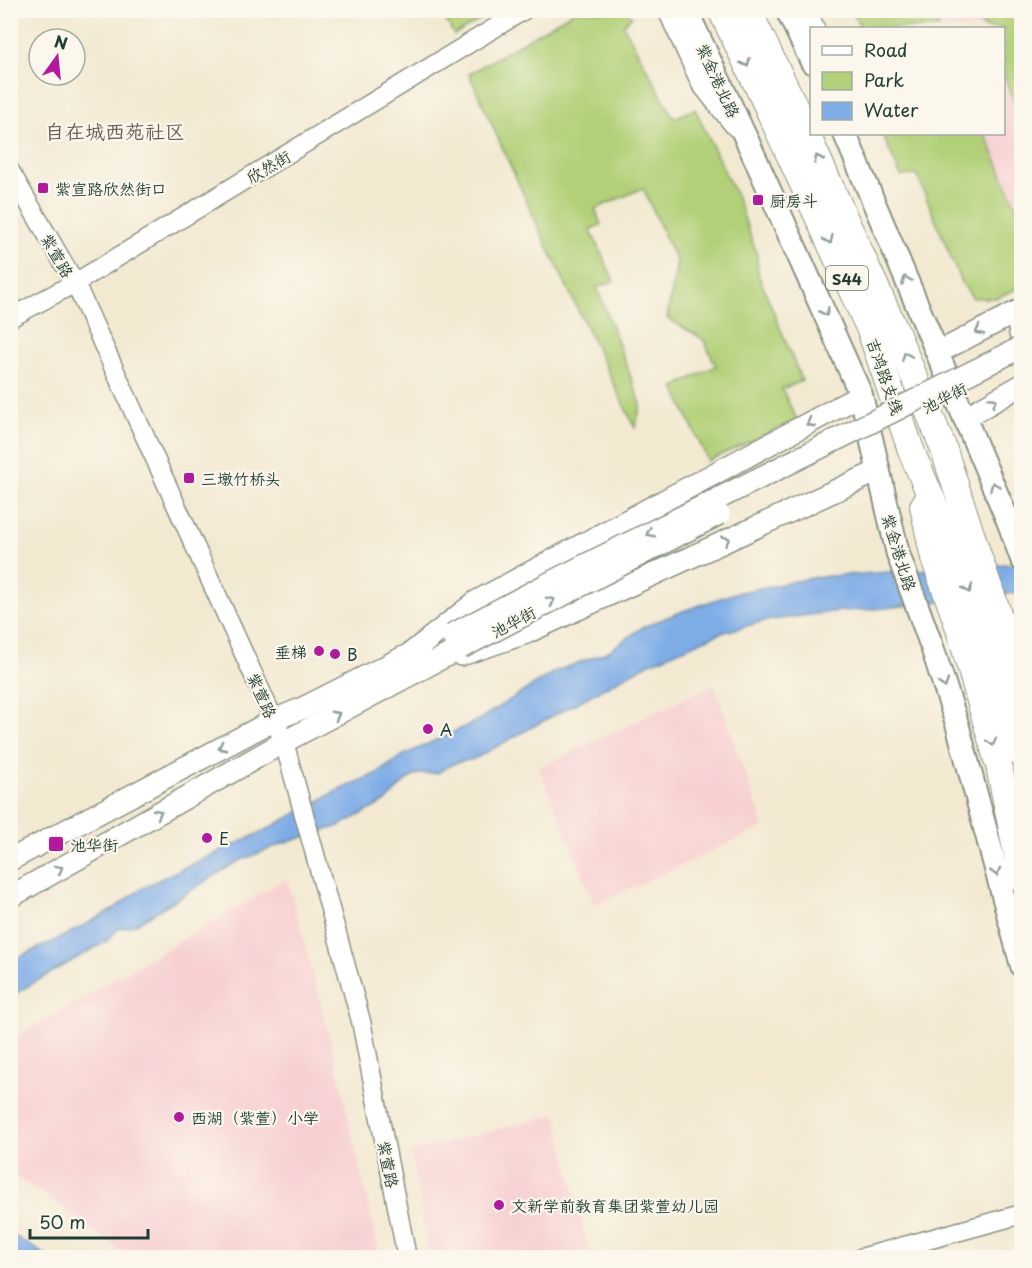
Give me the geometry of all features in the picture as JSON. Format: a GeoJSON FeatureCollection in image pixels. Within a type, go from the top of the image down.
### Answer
{"type":"FeatureCollection","features":[{"type":"Feature","properties":{"kind":"highway","name":"吉鸿路支线"},"geometry":{"type":"LineString","coordinates":[[721,10],[870,330],[912,453],[982,551]]}},
{"type":"Feature","properties":{"kind":"highway","name":"吉鸿路支线"},"geometry":{"type":"LineString","coordinates":[[748,10],[792,101],[895,330],[944,447],[982,551],[988,623],[1022,754]]}},
{"type":"Feature","properties":{"kind":"highway"},"geometry":{"type":"LineString","coordinates":[[982,551],[999,766],[1022,879]]}},
{"type":"Feature","properties":{"kind":"highway","name":"吉鸿路支线"},"geometry":{"type":"LineString","coordinates":[[988,623],[1022,691]]}},
{"type":"Feature","properties":{"kind":"highway"},"geometry":{"type":"LineString","coordinates":[[988,623],[1022,649]]}},
{"type":"Feature","properties":{"kind":"main road","name":"紫金港北路"},"geometry":{"type":"LineString","coordinates":[[686,10],[861,395],[898,554],[958,727],[1022,966]]}},
{"type":"Feature","properties":{"kind":"main road"},"geometry":{"type":"LineString","coordinates":[[787,10],[810,58]]}},
{"type":"Feature","properties":{"kind":"main road"},"geometry":{"type":"LineString","coordinates":[[845,135],[1009,523],[982,551]]}},
{"type":"Feature","properties":{"kind":"main road"},"geometry":{"type":"LineString","coordinates":[[937,353],[1022,309]]}},
{"type":"Feature","properties":{"kind":"main road"},"geometry":{"type":"LineString","coordinates":[[1022,324],[1019,328],[1022,342]]}},
{"type":"Feature","properties":{"kind":"main road","name":"池华街"},"geometry":{"type":"LineString","coordinates":[[456,641],[553,581],[1022,347]]}},
{"type":"Feature","properties":{"kind":"main road","name":"池华街"},"geometry":{"type":"LineString","coordinates":[[10,897],[284,742],[415,662],[1022,357]]}},
{"type":"Feature","properties":{"kind":"main road"},"geometry":{"type":"LineString","coordinates":[[964,418],[1022,385]]}},
{"type":"Feature","properties":{"kind":"main road"},"geometry":{"type":"LineString","coordinates":[[415,662],[477,601],[861,395]]}},
{"type":"Feature","properties":{"kind":"main road"},"geometry":{"type":"LineString","coordinates":[[415,662],[526,633],[878,471]]}},
{"type":"Feature","properties":{"kind":"main road","name":"池华街"},"geometry":{"type":"LineString","coordinates":[[10,860],[274,720],[415,662]]}},
{"type":"Feature","properties":{"kind":"street","name":"欣然街"},"geometry":{"type":"LineString","coordinates":[[10,318],[75,283],[524,10]]}},
{"type":"Feature","properties":{"kind":"street","name":"紫金港北路"},"geometry":{"type":"LineString","coordinates":[[667,10],[701,84],[751,149]]}},
{"type":"Feature","properties":{"kind":"street"},"geometry":{"type":"LineString","coordinates":[[807,10],[815,27]]}},
{"type":"Feature","properties":{"kind":"street","name":"紫萱路"},"geometry":{"type":"LineString","coordinates":[[10,171],[75,283],[284,742],[361,1021],[407,1257]]}},
{"type":"Feature","properties":{"kind":"street"},"geometry":{"type":"LineString","coordinates":[[861,1257],[1022,1214]]}},
{"type":"Feature","properties":{"kind":"shaded area"},"geometry":{"type":"Polygon","coordinates":[[[931,11],[1021,11],[1021,218],[985,135],[1005,135],[1005,27],[939,27],[931,11]]]}},
{"type":"Feature","properties":{"kind":"shaded area"},"geometry":{"type":"Polygon","coordinates":[[[714,684],[764,827],[595,905],[539,768],[714,684]]]}},
{"type":"Feature","properties":{"kind":"shaded area","name":"西湖（紫萱）小学"},"geometry":{"type":"Polygon","coordinates":[[[287,878],[336,1061],[380,1257],[128,1257],[63,1208],[11,1173],[11,1040],[287,878]]]}},
{"type":"Feature","properties":{"kind":"shaded area","name":"文新学前教育集团紫萱幼儿园"},"geometry":{"type":"Polygon","coordinates":[[[556,1114],[590,1257],[430,1257],[411,1152],[556,1114]]]}},
{"type":"Feature","properties":{"kind":"green space"},"geometry":{"type":"Polygon","coordinates":[[[441,11],[495,11],[454,35],[441,11]]]}},
{"type":"Feature","properties":{"kind":"green space"},"geometry":{"type":"Polygon","coordinates":[[[575,11],[626,11],[632,16],[623,25],[674,118],[695,109],[738,200],[757,255],[758,274],[802,381],[782,389],[797,420],[708,461],[674,387],[716,366],[703,339],[667,318],[677,263],[643,188],[595,209],[601,225],[590,229],[614,281],[597,287],[641,404],[635,428],[540,231],[469,74],[575,11]]]}},
{"type":"Feature","properties":{"kind":"green space"},"geometry":{"type":"Polygon","coordinates":[[[852,11],[931,11],[939,27],[860,27],[852,11]]]}},
{"type":"Feature","properties":{"kind":"green space"},"geometry":{"type":"Polygon","coordinates":[[[1004,11],[1021,11],[1021,117],[1005,77],[1005,27],[983,27],[980,21],[1004,11]]]}},
{"type":"Feature","properties":{"kind":"green space"},"geometry":{"type":"Polygon","coordinates":[[[882,135],[985,135],[1021,218],[1021,287],[996,298],[973,298],[961,282],[917,175],[901,176],[882,135]]]}},
{"type":"Feature","properties":{"kind":"water"},"geometry":{"type":"Polygon","coordinates":[[[1021,563],[1021,592],[765,621],[718,634],[648,664],[474,759],[455,763],[437,773],[418,774],[405,781],[387,801],[339,826],[281,844],[237,862],[136,924],[118,929],[107,941],[11,998],[11,961],[112,910],[141,889],[168,875],[262,832],[337,791],[377,773],[404,755],[475,722],[554,672],[607,652],[643,627],[735,593],[817,577],[1021,563]]]}},
{"type":"Feature","properties":{"kind":"water"},"geometry":{"type":"Polygon","coordinates":[[[11,1236],[16,1237],[49,1257],[11,1257],[11,1236]]]}},
{"type":"Feature","properties":{"kind":"place","name":"紫宣路欣然街口"},"geometry":{"type":"Point","coordinates":[43,188]}},
{"type":"Feature","properties":{"kind":"place","name":"厨房斗"},"geometry":{"type":"Point","coordinates":[758,200]}},
{"type":"Feature","properties":{"kind":"place","name":"三墩竹桥头"},"geometry":{"type":"Point","coordinates":[189,478]}},
{"type":"Feature","properties":{"kind":"place","name":"垂梯"},"geometry":{"type":"Point","coordinates":[319,651]}},
{"type":"Feature","properties":{"kind":"place","name":"B"},"geometry":{"type":"Point","coordinates":[335,654]}},
{"type":"Feature","properties":{"kind":"place","name":"A"},"geometry":{"type":"Point","coordinates":[428,729]}},
{"type":"Feature","properties":{"kind":"place","name":"E"},"geometry":{"type":"Point","coordinates":[207,838]}},
{"type":"Feature","properties":{"kind":"place","name":"池华街"},"geometry":{"type":"Point","coordinates":[56,844]}},
{"type":"Feature","properties":{"kind":"place","name":"西湖（紫萱）小学"},"geometry":{"type":"Point","coordinates":[179,1117]}},
{"type":"Feature","properties":{"kind":"place","name":"文新学前教育集团紫萱幼儿园"},"geometry":{"type":"Point","coordinates":[499,1205]}},
{"type":"Feature","properties":{"kind":"district","name":"自在城西苑社区"},"geometry":{"type":"Point","coordinates":[115,131]}}]}
